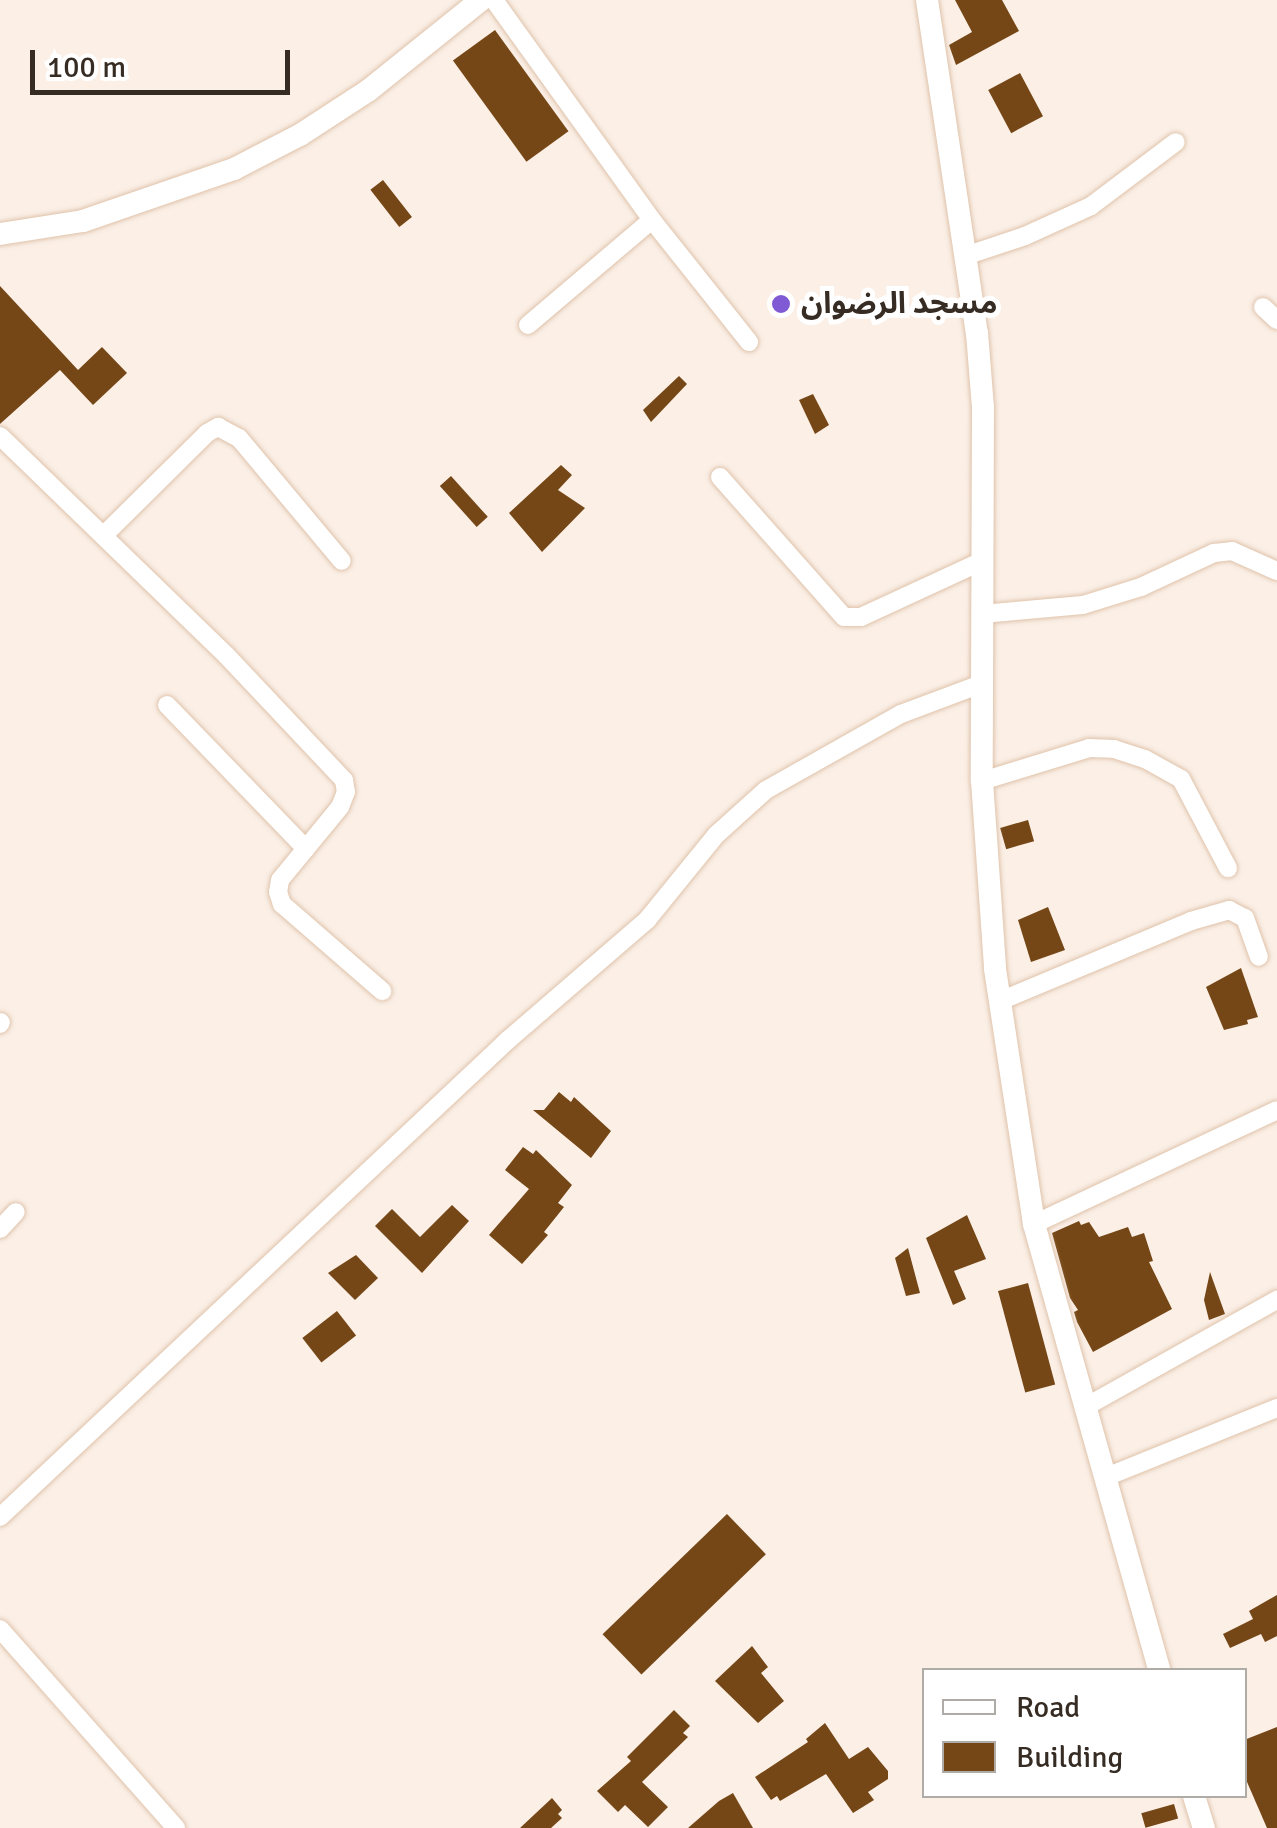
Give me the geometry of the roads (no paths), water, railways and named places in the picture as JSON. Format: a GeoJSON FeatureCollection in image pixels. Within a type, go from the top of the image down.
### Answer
{"type":"FeatureCollection","features":[{"type":"Feature","properties":{"kind":"street"},"geometry":{"type":"LineString","coordinates":[[0,234],[98,217],[234,169],[300,136],[369,90],[481,0]]}},
{"type":"Feature","properties":{"kind":"street"},"geometry":{"type":"LineString","coordinates":[[494,0],[652,220],[749,342]]}},
{"type":"Feature","properties":{"kind":"street"},"geometry":{"type":"LineString","coordinates":[[927,0],[983,407],[982,781],[1000,1002],[1034,1224],[1158,1668]]}},
{"type":"Feature","properties":{"kind":"street"},"geometry":{"type":"LineString","coordinates":[[965,256],[1025,236],[1091,206],[1176,142]]}},
{"type":"Feature","properties":{"kind":"street"},"geometry":{"type":"LineString","coordinates":[[528,326],[652,220]]}},
{"type":"Feature","properties":{"kind":"street"},"geometry":{"type":"LineString","coordinates":[[102,536],[207,432],[218,426],[240,438],[342,560]]}},
{"type":"Feature","properties":{"kind":"street"},"geometry":{"type":"LineString","coordinates":[[0,436],[226,655],[344,780],[340,807],[280,880],[282,904],[382,991]]}},
{"type":"Feature","properties":{"kind":"street"},"geometry":{"type":"LineString","coordinates":[[720,477],[844,617],[861,617],[982,560]]}},
{"type":"Feature","properties":{"kind":"street"},"geometry":{"type":"LineString","coordinates":[[982,614],[1083,605],[1141,587],[1214,553],[1232,551],[1277,570]]}},
{"type":"Feature","properties":{"kind":"street"},"geometry":{"type":"LineString","coordinates":[[0,1517],[508,1040],[647,920],[716,835],[766,790],[901,714],[982,684]]}},
{"type":"Feature","properties":{"kind":"street"},"geometry":{"type":"LineString","coordinates":[[167,705],[306,849]]}},
{"type":"Feature","properties":{"kind":"street"},"geometry":{"type":"LineString","coordinates":[[982,781],[1089,748],[1114,748],[1145,758],[1181,779],[1228,868]]}},
{"type":"Feature","properties":{"kind":"street"},"geometry":{"type":"LineString","coordinates":[[1000,1002],[1191,921],[1229,910],[1245,918],[1259,958]]}},
{"type":"Feature","properties":{"kind":"street"},"geometry":{"type":"LineString","coordinates":[[1034,1224],[1277,1110]]}},
{"type":"Feature","properties":{"kind":"street"},"geometry":{"type":"LineString","coordinates":[[0,1229],[16,1212]]}},
{"type":"Feature","properties":{"kind":"street"},"geometry":{"type":"LineString","coordinates":[[1086,1406],[1277,1300]]}},
{"type":"Feature","properties":{"kind":"street"},"geometry":{"type":"LineString","coordinates":[[1106,1478],[1277,1408]]}},
{"type":"Feature","properties":{"kind":"street"},"geometry":{"type":"LineString","coordinates":[[0,1629],[176,1828]]}},
{"type":"Feature","properties":{"kind":"street"},"geometry":{"type":"LineString","coordinates":[[1195,1798],[1204,1828]]}},
{"type":"Feature","properties":{"kind":"place","name":"مسجد الرضوان"},"geometry":{"type":"Point","coordinates":[781,304]}}]}
